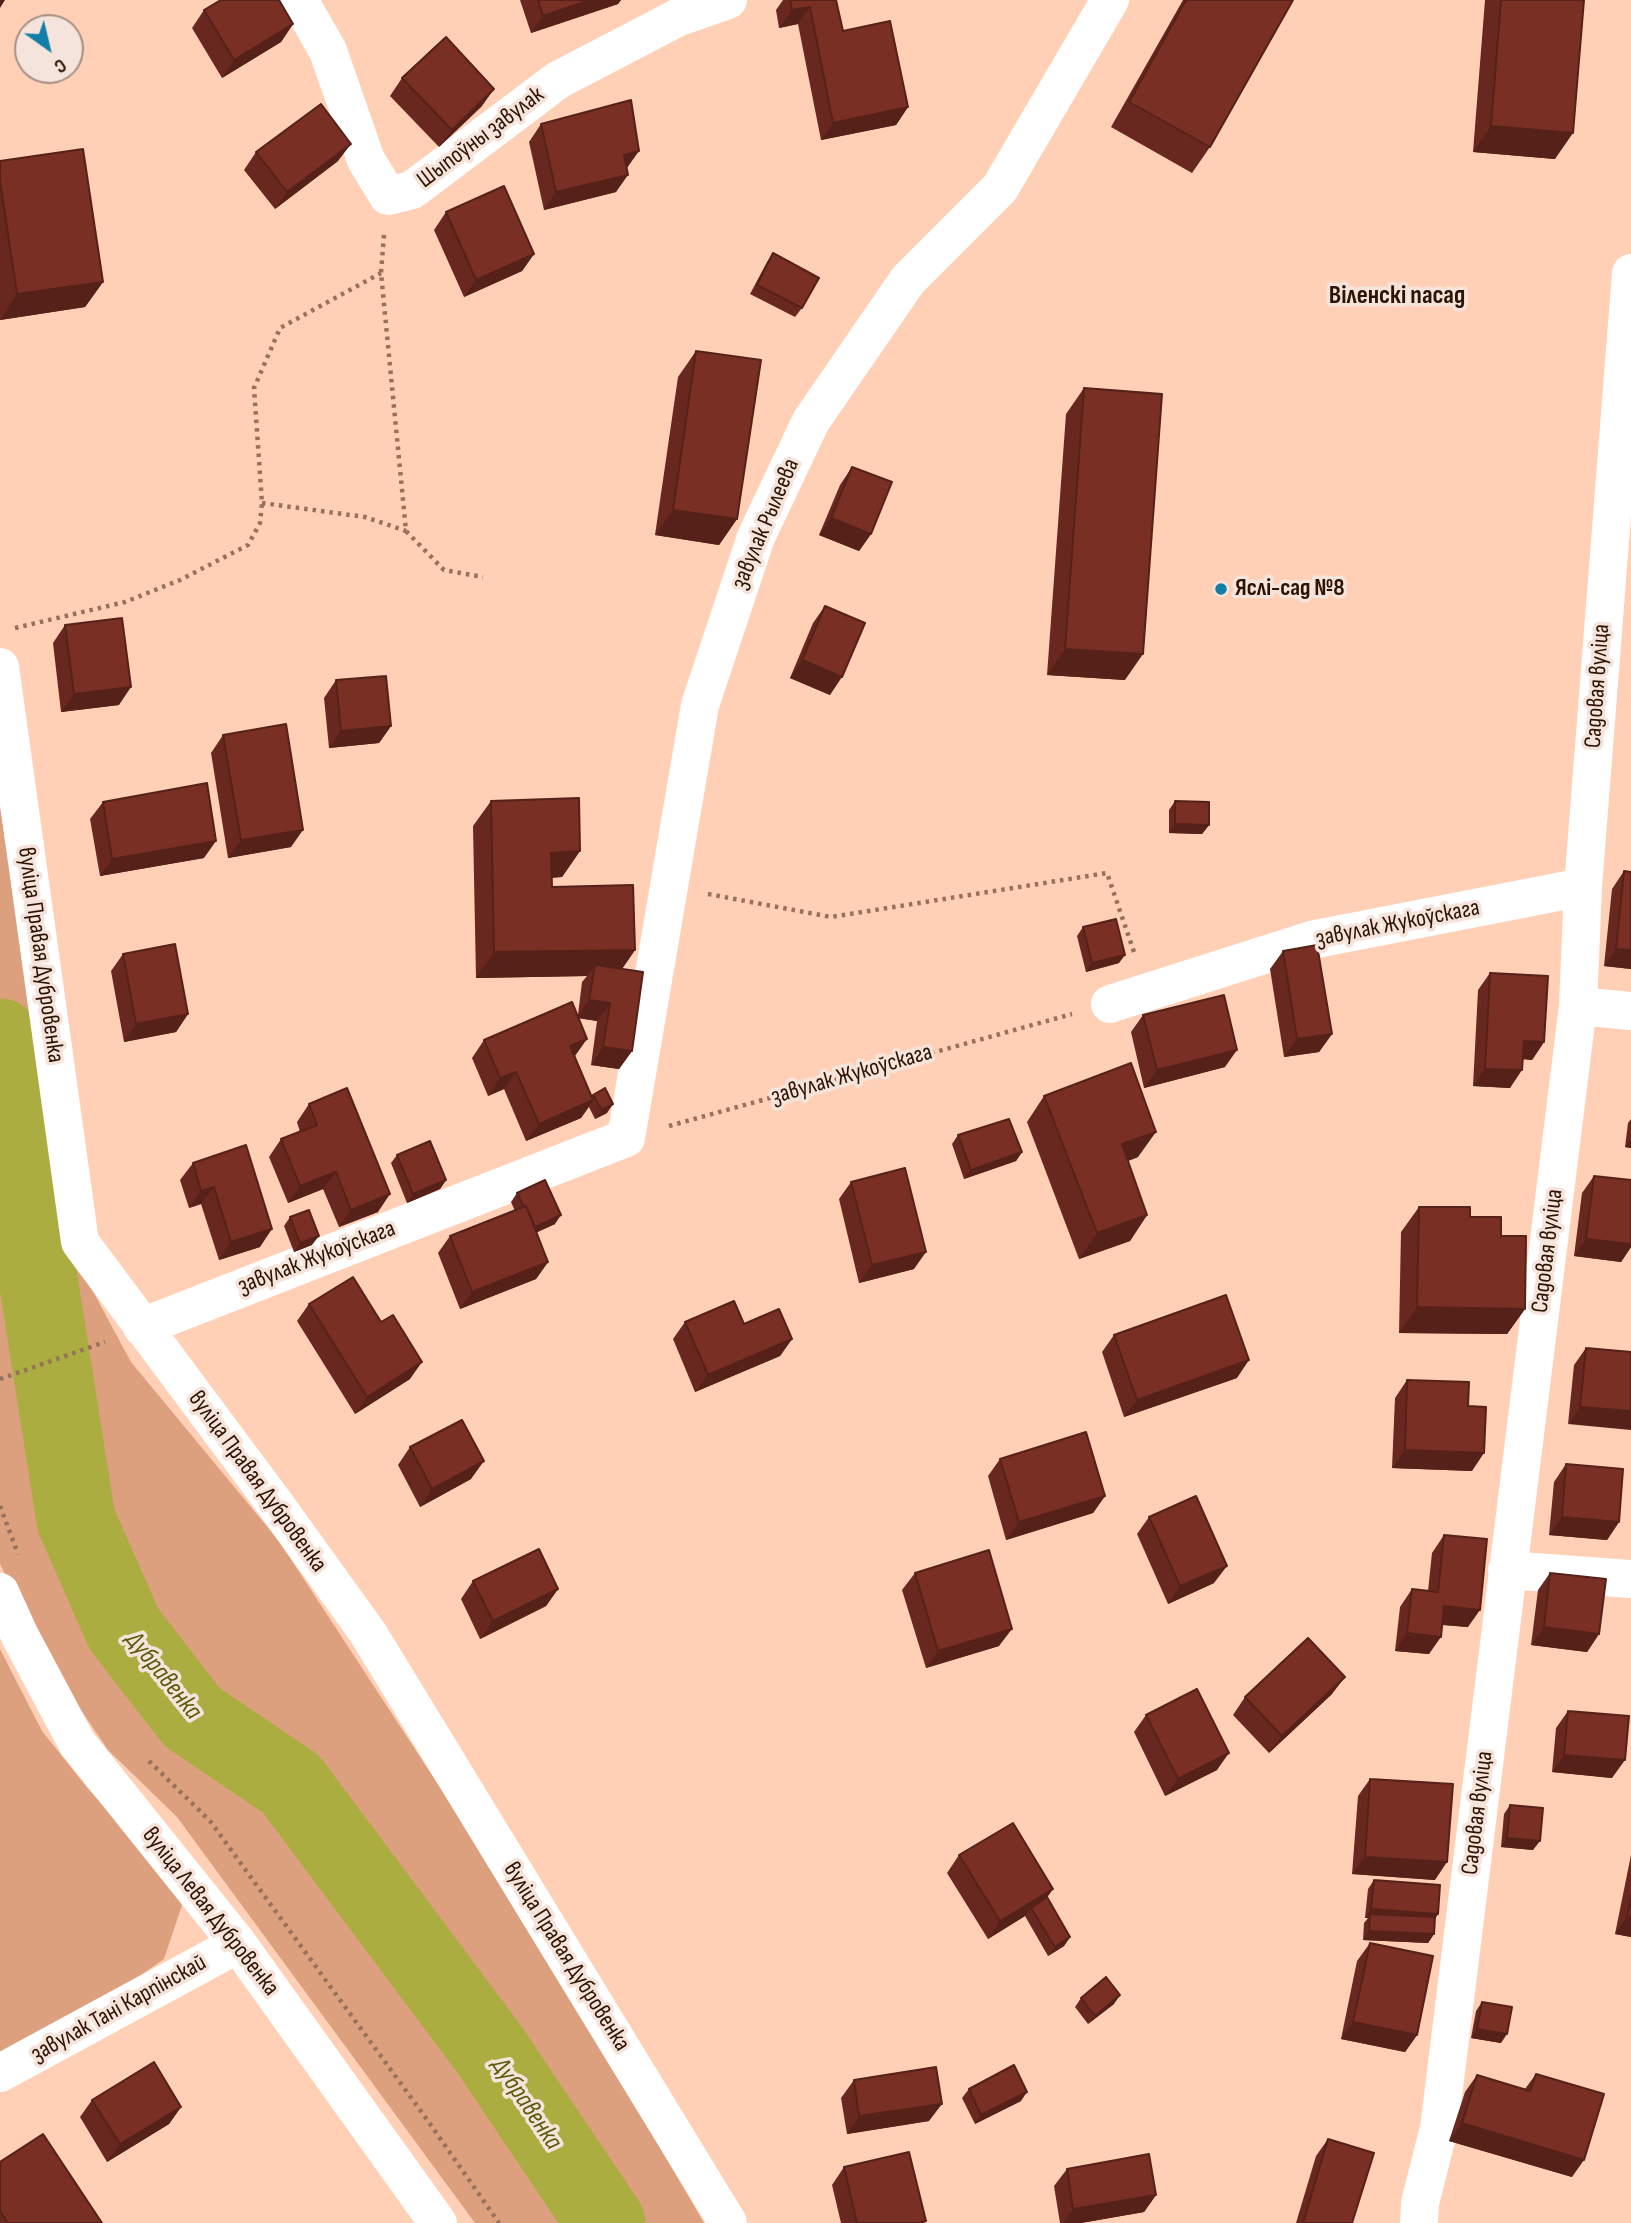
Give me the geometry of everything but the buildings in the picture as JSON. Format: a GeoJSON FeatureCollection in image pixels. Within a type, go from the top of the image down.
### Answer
{"type":"FeatureCollection","features":[{"type":"Feature","properties":{"kind":"street","name":"Шыпоўны завулак"},"geometry":{"type":"LineString","coordinates":[[299,0],[328,51],[366,160],[388,196],[412,190],[558,80],[679,17],[728,0]]}},
{"type":"Feature","properties":{"kind":"street","name":"завулак Рылеева"},"geometry":{"type":"LineString","coordinates":[[626,1138],[699,705],[756,537],[811,421],[908,280],[1000,188],[1096,4]]}},
{"type":"Feature","properties":{"kind":"street","name":"Садовая вуліца"},"geometry":{"type":"LineString","coordinates":[[1419,2223],[1420,2203],[1439,2128],[1578,1006],[1583,887],[1630,292]]}},
{"type":"Feature","properties":{"kind":"street","name":"вуліца Правая Дубровенка"},"geometry":{"type":"LineString","coordinates":[[0,667],[80,1242],[125,1334],[275,1504],[368,1633],[728,2223]]}},
{"type":"Feature","properties":{"kind":"street","name":"завулак Жукоўскага"},"geometry":{"type":"LineString","coordinates":[[1110,1004],[1311,940],[1583,887]]}},
{"type":"Feature","properties":{"kind":"street"},"geometry":{"type":"LineString","coordinates":[[1578,1006],[1631,1011]]}},
{"type":"Feature","properties":{"kind":"street","name":"завулак Жукоўскага"},"geometry":{"type":"LineString","coordinates":[[125,1334],[626,1138]]}},
{"type":"Feature","properties":{"kind":"street"},"geometry":{"type":"LineString","coordinates":[[1507,1570],[1631,1579]]}},
{"type":"Feature","properties":{"kind":"street","name":"вуліца Левая Дубровенка"},"geometry":{"type":"LineString","coordinates":[[11,1577],[20,1636],[77,1743],[238,1944],[438,2223]]}},
{"type":"Feature","properties":{"kind":"street","name":"завулак Тані Карпінскай"},"geometry":{"type":"LineString","coordinates":[[0,2073],[238,1944]]}},
{"type":"Feature","properties":{"kind":"path"},"geometry":{"type":"LineString","coordinates":[[388,196],[381,273],[406,531]]}},
{"type":"Feature","properties":{"kind":"path"},"geometry":{"type":"LineString","coordinates":[[12,628],[125,602],[180,580],[248,545],[260,523],[262,503],[254,388],[280,328],[381,273]]}},
{"type":"Feature","properties":{"kind":"path"},"geometry":{"type":"LineString","coordinates":[[262,503],[365,517],[406,531],[444,570],[483,577]]}},
{"type":"Feature","properties":{"kind":"path"},"geometry":{"type":"LineString","coordinates":[[669,887],[831,917],[1107,873],[1148,992]]}},
{"type":"Feature","properties":{"kind":"path","name":"завулак Жукоўскага"},"geometry":{"type":"LineString","coordinates":[[626,1138],[1110,1004]]}},
{"type":"Feature","properties":{"kind":"path"},"geometry":{"type":"LineString","coordinates":[[0,1379],[125,1334]]}},
{"type":"Feature","properties":{"kind":"path"},"geometry":{"type":"LineString","coordinates":[[0,1506],[11,1577]]}},
{"type":"Feature","properties":{"kind":"path"},"geometry":{"type":"LineString","coordinates":[[144,1756],[210,1821],[499,2223]]}},
{"type":"Feature","properties":{"kind":"shaded area"},"geometry":{"type":"Polygon","coordinates":[[[0,807],[68,1245],[131,1362],[279,1541],[539,1939],[704,2223],[475,2223],[177,1817],[108,1750],[53,1669],[0,1564],[0,807]]]}},
{"type":"Feature","properties":{"kind":"shaded area"},"geometry":{"type":"Polygon","coordinates":[[[0,1649],[42,1731],[89,1790],[149,1855],[182,1905],[164,1959],[71,2024],[0,2067],[0,1649]]]}},
{"type":"Feature","properties":{"kind":"waterway","name":"Дубравенка"},"geometry":{"type":"LineString","coordinates":[[0,1038],[76,1520],[124,1629],[192,1717],[291,1784],[489,2049],[606,2223]]}},
{"type":"Feature","properties":{"kind":"place","name":"Яслі-сад №8"},"geometry":{"type":"Point","coordinates":[1221,589]}},
{"type":"Feature","properties":{"kind":"district","name":"Віленскі пасад"},"geometry":{"type":"Point","coordinates":[1397,296]}}]}
